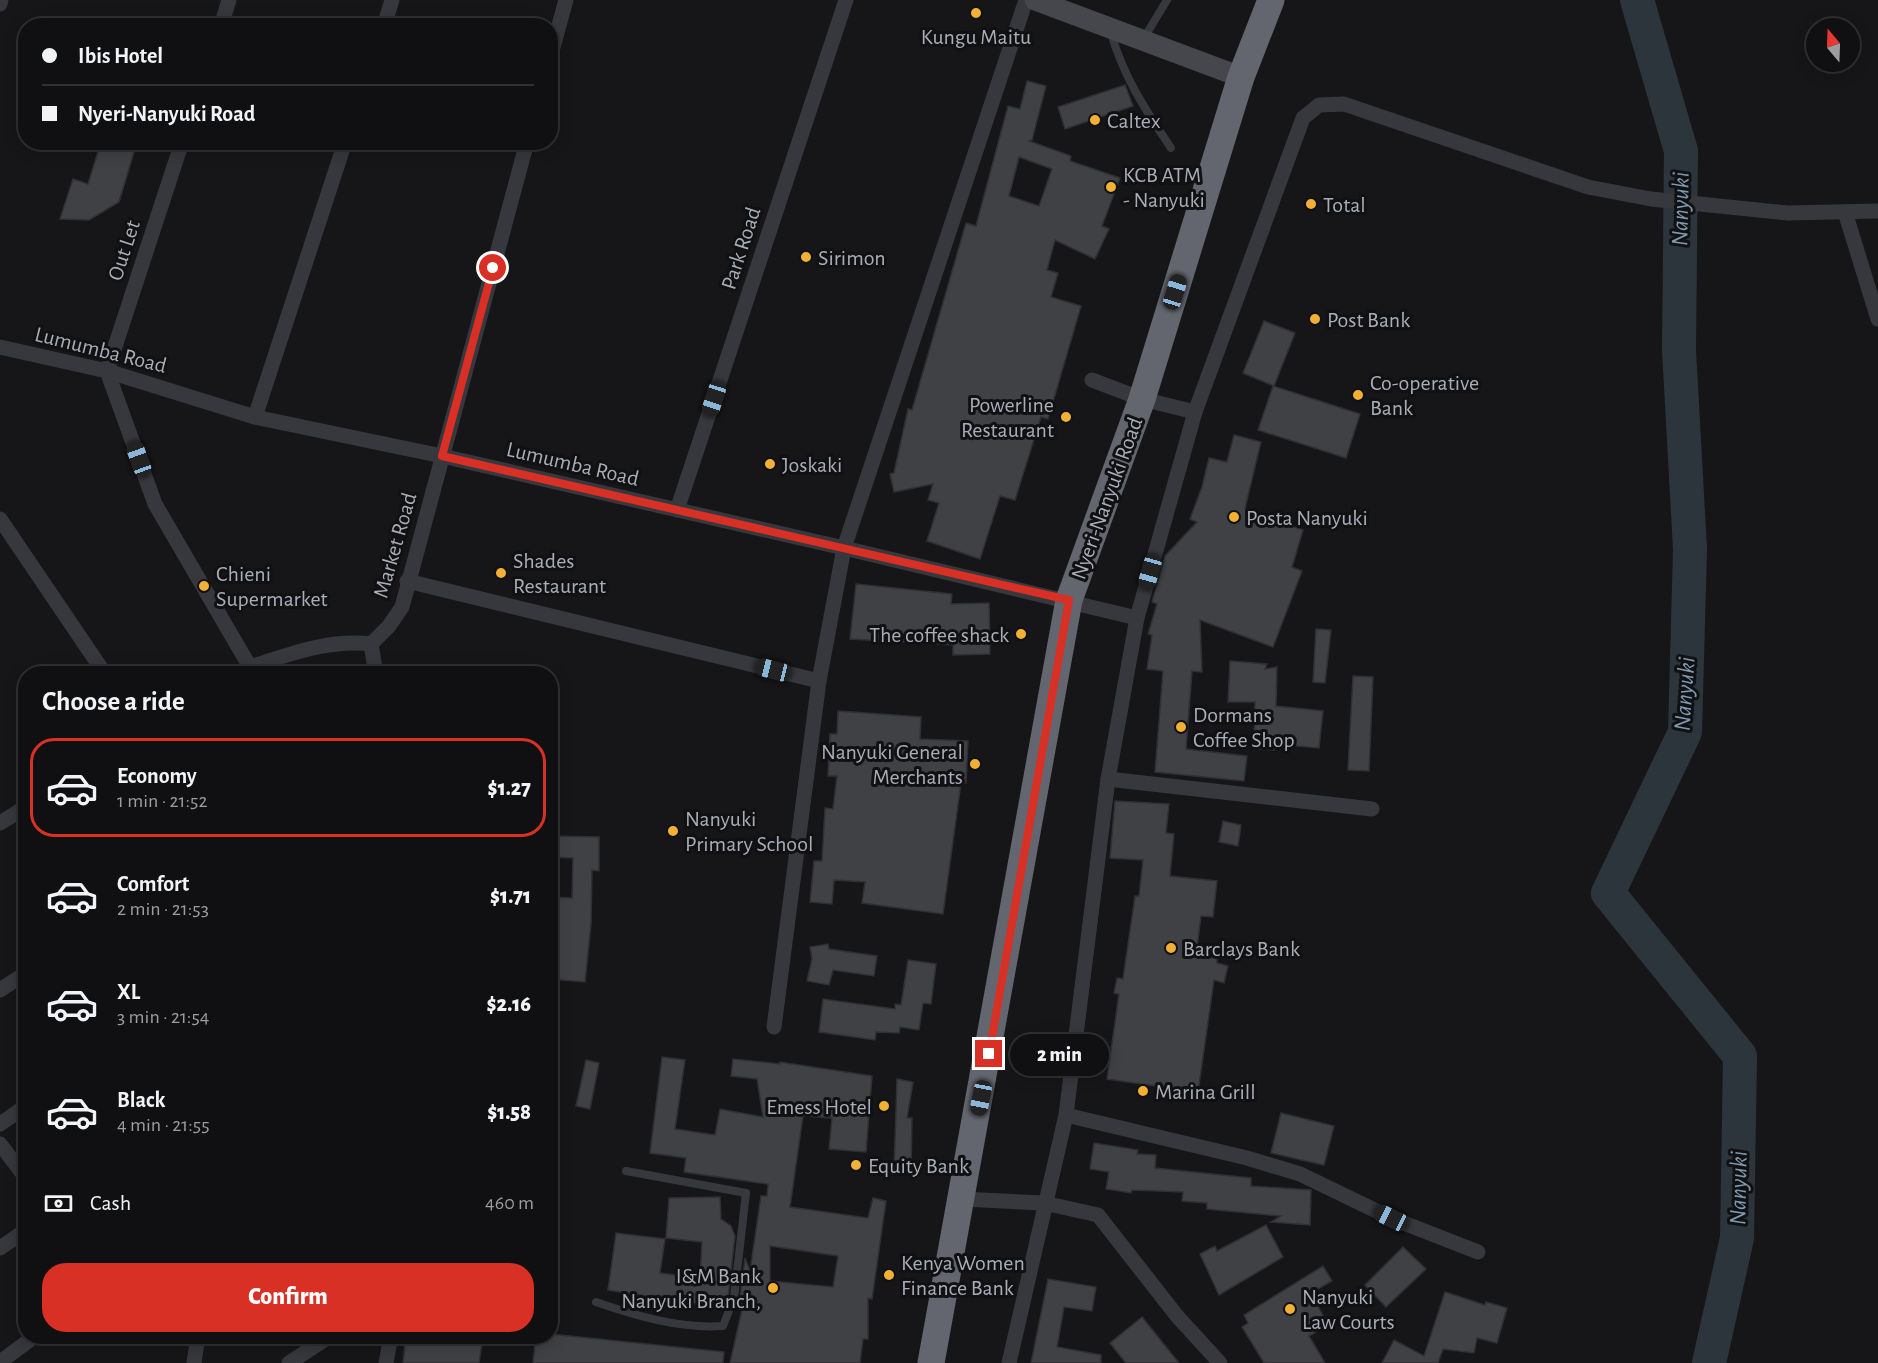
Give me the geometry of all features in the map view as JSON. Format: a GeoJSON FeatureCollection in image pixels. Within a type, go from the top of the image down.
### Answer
{"type":"FeatureCollection","features":[{"type":"Feature","properties":{"kind":"highway","name":"Nyeri-Nanyuki Road"},"geometry":{"type":"LineString","coordinates":[[931,1363],[1069,600],[1142,399],[1241,77],[1271,0]]}},
{"type":"Feature","properties":{"kind":"main road"},"geometry":{"type":"LineString","coordinates":[[1035,0],[1241,77]]}},
{"type":"Feature","properties":{"kind":"street"},"geometry":{"type":"LineString","coordinates":[[223,18],[229,0]]}},
{"type":"Feature","properties":{"kind":"street"},"geometry":{"type":"LineString","coordinates":[[386,18],[392,0]]}},
{"type":"Feature","properties":{"kind":"street"},"geometry":{"type":"LineString","coordinates":[[558,29],[566,0]]}},
{"type":"Feature","properties":{"kind":"street","name":"Park Road"},"geometry":{"type":"LineString","coordinates":[[677,510],[846,0]]}},
{"type":"Feature","properties":{"kind":"street"},"geometry":{"type":"LineString","coordinates":[[774,1027],[819,681],[844,548],[1026,0]]}},
{"type":"Feature","properties":{"kind":"street"},"geometry":{"type":"LineString","coordinates":[[1009,1363],[1066,1115],[1108,779],[1137,618],[1195,412],[1303,118],[1319,105],[1344,104],[1588,187],[1651,199],[1788,213],[1878,211]]}},
{"type":"Feature","properties":{"kind":"street","name":"Out Let"},"geometry":{"type":"LineString","coordinates":[[107,371],[179,150]]}},
{"type":"Feature","properties":{"kind":"street"},"geometry":{"type":"LineString","coordinates":[[255,417],[342,150]]}},
{"type":"Feature","properties":{"kind":"street","name":"Market Road"},"geometry":{"type":"LineString","coordinates":[[371,644],[389,626],[402,607],[407,581],[525,150]]}},
{"type":"Feature","properties":{"kind":"street"},"geometry":{"type":"LineString","coordinates":[[1845,212],[1878,319]]}},
{"type":"Feature","properties":{"kind":"street","name":"Lumumba Road"},"geometry":{"type":"LineString","coordinates":[[0,347],[107,371],[255,417],[442,456],[1069,600],[1137,618]]}},
{"type":"Feature","properties":{"kind":"street"},"geometry":{"type":"LineString","coordinates":[[107,371],[155,504],[243,666]]}},
{"type":"Feature","properties":{"kind":"street"},"geometry":{"type":"LineString","coordinates":[[1092,380],[1142,399],[1195,412]]}},
{"type":"Feature","properties":{"kind":"street"},"geometry":{"type":"LineString","coordinates":[[0,519],[100,666]]}},
{"type":"Feature","properties":{"kind":"street"},"geometry":{"type":"LineString","coordinates":[[407,581],[819,681]]}},
{"type":"Feature","properties":{"kind":"street"},"geometry":{"type":"LineString","coordinates":[[257,666],[327,643],[351,642],[371,644],[375,666]]}},
{"type":"Feature","properties":{"kind":"street"},"geometry":{"type":"LineString","coordinates":[[1108,779],[1372,809]]}},
{"type":"Feature","properties":{"kind":"street"},"geometry":{"type":"LineString","coordinates":[[0,823],[18,812]]}},
{"type":"Feature","properties":{"kind":"street"},"geometry":{"type":"LineString","coordinates":[[0,990],[18,978]]}},
{"type":"Feature","properties":{"kind":"street"},"geometry":{"type":"LineString","coordinates":[[0,1124],[18,1112]]}},
{"type":"Feature","properties":{"kind":"street"},"geometry":{"type":"LineString","coordinates":[[1066,1115],[1247,1158],[1300,1174],[1391,1218],[1478,1252]]}},
{"type":"Feature","properties":{"kind":"street"},"geometry":{"type":"LineString","coordinates":[[0,1144],[18,1168]]}},
{"type":"Feature","properties":{"kind":"street"},"geometry":{"type":"LineString","coordinates":[[962,1199],[1044,1203],[1098,1215],[1177,1316],[1220,1363]]}},
{"type":"Feature","properties":{"kind":"street"},"geometry":{"type":"LineString","coordinates":[[0,1248],[18,1236]]}},
{"type":"Feature","properties":{"kind":"street"},"geometry":{"type":"LineString","coordinates":[[0,1362],[24,1344]]}},
{"type":"Feature","properties":{"kind":"street"},"geometry":{"type":"LineString","coordinates":[[289,1363],[318,1344]]}},
{"type":"Feature","properties":{"kind":"street"},"geometry":{"type":"LineString","coordinates":[[386,1363],[390,1344]]}},
{"type":"Feature","properties":{"kind":"street"},"geometry":{"type":"LineString","coordinates":[[179,1363],[195,1358]]}},
{"type":"Feature","properties":{"kind":"lane"},"geometry":{"type":"LineString","coordinates":[[1143,39],[1167,0]]}},
{"type":"Feature","properties":{"kind":"lane"},"geometry":{"type":"LineString","coordinates":[[1110,27],[1120,64],[1137,97],[1171,148]]}},
{"type":"Feature","properties":{"kind":"lane"},"geometry":{"type":"LineString","coordinates":[[596,1302],[629,1314],[703,1327],[723,1326],[735,1298],[746,1193],[626,1172]]}},
{"type":"Feature","properties":{"kind":"building"},"geometry":{"type":"Polygon","coordinates":[[[1027,81],[1046,86],[1032,140],[1029,141],[1071,156],[1070,161],[1120,178],[1102,226],[1109,229],[1095,259],[1055,240],[1047,270],[1058,273],[1051,297],[1081,306],[1048,419],[1041,417],[1015,500],[1000,496],[980,559],[927,541],[939,503],[928,500],[933,484],[894,492],[890,474],[894,473],[908,409],[912,410],[966,223],[976,226],[1008,106],[1020,109],[1027,81]],[[1019,157],[1009,196],[1039,206],[1052,169],[1019,157]]]}},
{"type":"Feature","properties":{"kind":"building"},"geometry":{"type":"Polygon","coordinates":[[[1125,85],[1133,106],[1065,129],[1058,107],[1125,85]]]}},
{"type":"Feature","properties":{"kind":"building"},"geometry":{"type":"Polygon","coordinates":[[[99,150],[135,150],[119,202],[89,220],[60,219],[73,179],[88,184],[99,150]]]}},
{"type":"Feature","properties":{"kind":"building"},"geometry":{"type":"Polygon","coordinates":[[[1264,321],[1295,333],[1274,386],[1243,373],[1264,321]]]}},
{"type":"Feature","properties":{"kind":"building"},"geometry":{"type":"Polygon","coordinates":[[[1273,386],[1360,414],[1346,458],[1258,430],[1273,386]]]}},
{"type":"Feature","properties":{"kind":"building"},"geometry":{"type":"Polygon","coordinates":[[[1234,435],[1261,442],[1245,508],[1251,510],[1250,512],[1303,530],[1292,567],[1302,571],[1273,647],[1200,620],[1202,672],[1192,671],[1186,749],[1247,756],[1244,781],[1155,772],[1163,671],[1147,669],[1152,635],[1148,634],[1157,604],[1152,602],[1165,556],[1197,522],[1190,519],[1202,487],[1209,458],[1227,462],[1234,435]]]}},
{"type":"Feature","properties":{"kind":"building"},"geometry":{"type":"Polygon","coordinates":[[[856,584],[952,594],[951,604],[989,603],[990,654],[953,655],[953,645],[850,639],[856,584]]]}},
{"type":"Feature","properties":{"kind":"building"},"geometry":{"type":"Polygon","coordinates":[[[1316,629],[1331,630],[1325,683],[1313,682],[1316,629]]]}},
{"type":"Feature","properties":{"kind":"building"},"geometry":{"type":"Polygon","coordinates":[[[1230,661],[1267,664],[1265,669],[1277,667],[1276,706],[1323,711],[1319,748],[1275,744],[1275,750],[1254,749],[1255,702],[1228,702],[1230,661]]]}},
{"type":"Feature","properties":{"kind":"building"},"geometry":{"type":"Polygon","coordinates":[[[1353,676],[1373,677],[1369,771],[1348,770],[1353,676]]]}},
{"type":"Feature","properties":{"kind":"building"},"geometry":{"type":"Polygon","coordinates":[[[838,711],[921,717],[920,739],[968,741],[966,783],[961,783],[943,914],[862,903],[865,882],[834,880],[832,904],[810,902],[814,861],[822,861],[825,808],[833,809],[837,776],[828,776],[830,734],[837,734],[838,711]]]}},
{"type":"Feature","properties":{"kind":"building"},"geometry":{"type":"Polygon","coordinates":[[[1115,801],[1169,804],[1166,833],[1174,834],[1170,876],[1217,881],[1213,917],[1201,916],[1196,955],[1217,958],[1217,963],[1228,966],[1224,983],[1214,980],[1198,1092],[1107,1079],[1119,994],[1114,993],[1117,978],[1123,979],[1135,896],[1139,896],[1143,860],[1110,858],[1115,801]]]}},
{"type":"Feature","properties":{"kind":"building"},"geometry":{"type":"Polygon","coordinates":[[[1223,821],[1241,825],[1238,846],[1219,842],[1223,821]]]}},
{"type":"Feature","properties":{"kind":"building"},"geometry":{"type":"Polygon","coordinates":[[[558,836],[599,837],[599,871],[592,870],[591,924],[585,982],[558,980],[558,897],[572,898],[573,858],[558,857],[558,836]]]}},
{"type":"Feature","properties":{"kind":"building"},"geometry":{"type":"Polygon","coordinates":[[[828,944],[829,949],[877,956],[874,976],[833,970],[829,985],[807,981],[812,959],[810,947],[828,944]]]}},
{"type":"Feature","properties":{"kind":"building"},"geometry":{"type":"Polygon","coordinates":[[[908,960],[936,964],[931,1004],[923,1003],[919,1030],[900,1027],[899,1033],[876,1032],[875,1040],[819,1032],[823,999],[895,1009],[895,1004],[901,1005],[908,960]]]}},
{"type":"Feature","properties":{"kind":"building"},"geometry":{"type":"Polygon","coordinates":[[[662,1057],[685,1060],[675,1129],[715,1135],[720,1109],[763,1117],[757,1079],[731,1076],[733,1059],[780,1064],[780,1062],[872,1076],[866,1152],[829,1149],[832,1118],[803,1116],[790,1207],[868,1218],[873,1198],[886,1201],[872,1299],[868,1298],[868,1339],[863,1339],[860,1363],[730,1363],[742,1310],[736,1309],[740,1299],[745,1258],[750,1271],[761,1196],[767,1196],[768,1184],[684,1172],[686,1158],[650,1153],[662,1057]],[[770,1246],[770,1281],[833,1287],[838,1256],[770,1246]]]}},
{"type":"Feature","properties":{"kind":"building"},"geometry":{"type":"Polygon","coordinates":[[[586,1060],[599,1063],[590,1109],[576,1106],[586,1060]]]}},
{"type":"Feature","properties":{"kind":"building"},"geometry":{"type":"Polygon","coordinates":[[[897,1079],[913,1082],[907,1118],[912,1118],[911,1171],[894,1171],[897,1079]]]}},
{"type":"Feature","properties":{"kind":"building"},"geometry":{"type":"Polygon","coordinates":[[[1281,1113],[1334,1126],[1324,1165],[1271,1153],[1281,1113]]]}},
{"type":"Feature","properties":{"kind":"building"},"geometry":{"type":"Polygon","coordinates":[[[1094,1143],[1138,1150],[1137,1154],[1156,1155],[1155,1168],[1251,1178],[1251,1186],[1311,1190],[1310,1225],[1271,1222],[1281,1216],[1207,1209],[1207,1203],[1182,1201],[1183,1192],[1132,1190],[1131,1193],[1106,1189],[1109,1172],[1090,1169],[1094,1143]]]}},
{"type":"Feature","properties":{"kind":"building"},"geometry":{"type":"Polygon","coordinates":[[[720,1197],[721,1219],[731,1226],[735,1236],[728,1297],[724,1308],[608,1290],[616,1233],[665,1239],[660,1273],[700,1278],[702,1242],[666,1238],[669,1198],[720,1197]]]}},
{"type":"Feature","properties":{"kind":"building"},"geometry":{"type":"Polygon","coordinates":[[[1266,1225],[1283,1257],[1219,1295],[1200,1254],[1215,1246],[1217,1251],[1266,1225]]]}},
{"type":"Feature","properties":{"kind":"building"},"geometry":{"type":"Polygon","coordinates":[[[1403,1247],[1426,1269],[1386,1307],[1365,1285],[1403,1247]]]}},
{"type":"Feature","properties":{"kind":"building"},"geometry":{"type":"Polygon","coordinates":[[[1323,1266],[1332,1281],[1311,1293],[1328,1325],[1309,1336],[1325,1363],[1264,1363],[1242,1327],[1248,1323],[1244,1315],[1323,1266]]]}},
{"type":"Feature","properties":{"kind":"building"},"geometry":{"type":"Polygon","coordinates":[[[1048,1279],[1096,1287],[1092,1311],[1064,1307],[1057,1347],[1101,1355],[1101,1363],[1031,1363],[1048,1279]]]}},
{"type":"Feature","properties":{"kind":"building"},"geometry":{"type":"Polygon","coordinates":[[[1445,1292],[1485,1305],[1486,1302],[1507,1308],[1497,1343],[1477,1338],[1474,1353],[1443,1349],[1438,1363],[1382,1363],[1394,1340],[1424,1356],[1445,1292]]]}},
{"type":"Feature","properties":{"kind":"building"},"geometry":{"type":"Polygon","coordinates":[[[1142,1317],[1179,1363],[1126,1363],[1110,1343],[1142,1317]]]}},
{"type":"Feature","properties":{"kind":"building"},"geometry":{"type":"Polygon","coordinates":[[[558,1335],[724,1352],[723,1363],[533,1363],[535,1344],[558,1344],[558,1335]]]}},
{"type":"Feature","properties":{"kind":"building"},"geometry":{"type":"Polygon","coordinates":[[[405,1344],[482,1344],[479,1363],[403,1363],[405,1344]]]}},
{"type":"Feature","properties":{"kind":"waterway","name":"Nanyuki"},"geometry":{"type":"LineString","coordinates":[[1637,0],[1681,151],[1679,350],[1690,549],[1685,732],[1608,893],[1740,1056],[1737,1238],[1709,1363]]}},
{"type":"Feature","properties":{"kind":"place","name":"Kungu Maitu"},"geometry":{"type":"Point","coordinates":[976,13]}},
{"type":"Feature","properties":{"kind":"place","name":"Caltex"},"geometry":{"type":"Point","coordinates":[1095,120]}},
{"type":"Feature","properties":{"kind":"place","name":"KCB ATM - Nanyuki"},"geometry":{"type":"Point","coordinates":[1111,187]}},
{"type":"Feature","properties":{"kind":"place","name":"Total"},"geometry":{"type":"Point","coordinates":[1311,204]}},
{"type":"Feature","properties":{"kind":"place","name":"Sirimon"},"geometry":{"type":"Point","coordinates":[806,257]}},
{"type":"Feature","properties":{"kind":"place","name":"Post Bank"},"geometry":{"type":"Point","coordinates":[1315,319]}},
{"type":"Feature","properties":{"kind":"place","name":"Co-operative Bank"},"geometry":{"type":"Point","coordinates":[1358,395]}},
{"type":"Feature","properties":{"kind":"place","name":"Powerline Restaurant"},"geometry":{"type":"Point","coordinates":[1066,417]}},
{"type":"Feature","properties":{"kind":"place","name":"Joskaki"},"geometry":{"type":"Point","coordinates":[770,464]}},
{"type":"Feature","properties":{"kind":"place","name":"Posta Nanyuki"},"geometry":{"type":"Point","coordinates":[1234,517]}},
{"type":"Feature","properties":{"kind":"place","name":"Shades Restaurant"},"geometry":{"type":"Point","coordinates":[501,573]}},
{"type":"Feature","properties":{"kind":"place","name":"Chieni Supermarket"},"geometry":{"type":"Point","coordinates":[204,586]}},
{"type":"Feature","properties":{"kind":"place","name":"The coffee shack"},"geometry":{"type":"Point","coordinates":[1021,634]}},
{"type":"Feature","properties":{"kind":"place","name":"Dormans Coffee Shop"},"geometry":{"type":"Point","coordinates":[1181,727]}},
{"type":"Feature","properties":{"kind":"place","name":"Nanyuki General Merchants"},"geometry":{"type":"Point","coordinates":[975,764]}},
{"type":"Feature","properties":{"kind":"place","name":"Nanyuki Primary School"},"geometry":{"type":"Point","coordinates":[673,831]}},
{"type":"Feature","properties":{"kind":"place","name":"Barclays Bank"},"geometry":{"type":"Point","coordinates":[1171,948]}},
{"type":"Feature","properties":{"kind":"place","name":"Marina Grill"},"geometry":{"type":"Point","coordinates":[1143,1091]}},
{"type":"Feature","properties":{"kind":"place","name":"Emess Hotel"},"geometry":{"type":"Point","coordinates":[884,1106]}},
{"type":"Feature","properties":{"kind":"place","name":"Equity Bank"},"geometry":{"type":"Point","coordinates":[856,1165]}},
{"type":"Feature","properties":{"kind":"place","name":"Kenya Women Finance Bank"},"geometry":{"type":"Point","coordinates":[889,1275]}},
{"type":"Feature","properties":{"kind":"place","name":"I&M Bank Nanyuki Branch,"},"geometry":{"type":"Point","coordinates":[773,1288]}},
{"type":"Feature","properties":{"kind":"place","name":"Nanyuki Law Courts"},"geometry":{"type":"Point","coordinates":[1290,1309]}},
{"type":"Feature","properties":{"kind":"route"},"geometry":{"type":"LineString","coordinates":[[493,268],[442,456],[1069,600],[989,1054]]}}]}
